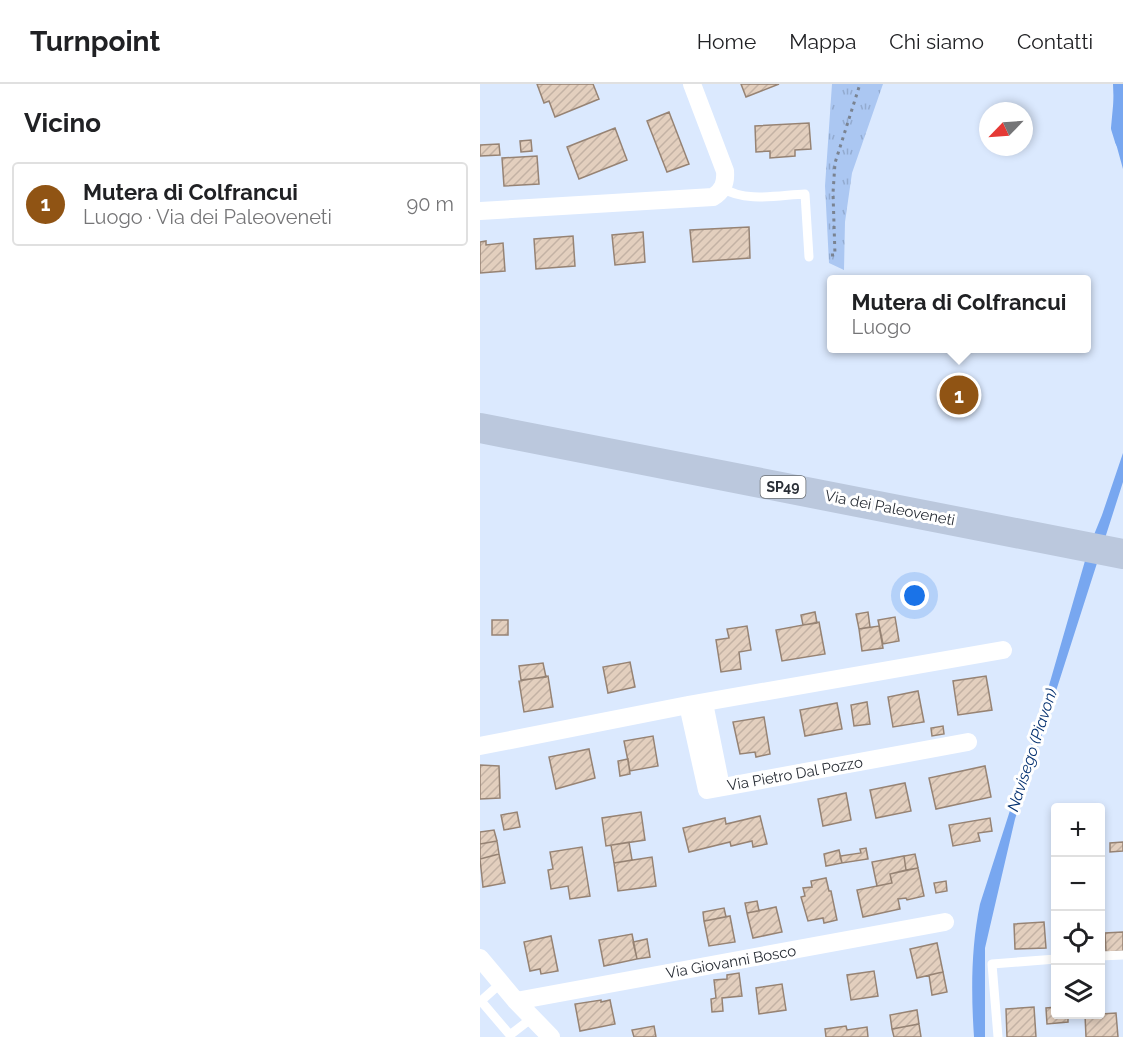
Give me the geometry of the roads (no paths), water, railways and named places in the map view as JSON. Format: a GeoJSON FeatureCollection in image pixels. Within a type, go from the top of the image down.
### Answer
{"type":"FeatureCollection","features":[{"type":"Feature","properties":{"kind":"main road","name":"Via dei Paleoveneti"},"geometry":{"type":"LineString","coordinates":[[480,428],[1106,550]]}},
{"type":"Feature","properties":{"kind":"street"},"geometry":{"type":"LineString","coordinates":[[480,211],[713,197],[723,188],[726,180],[725,171],[692,84]]}},
{"type":"Feature","properties":{"kind":"street"},"geometry":{"type":"LineString","coordinates":[[480,746],[696,704],[1003,650]]}},
{"type":"Feature","properties":{"kind":"street","name":"Via Pietro Dal Pozzo"},"geometry":{"type":"LineString","coordinates":[[696,704],[714,789],[969,742]]}},
{"type":"Feature","properties":{"kind":"street","name":"Via Giovanni Bosco"},"geometry":{"type":"LineString","coordinates":[[516,1001],[945,922]]}},
{"type":"Feature","properties":{"kind":"street"},"geometry":{"type":"LineString","coordinates":[[480,958],[516,1001],[551,1037]]}},
{"type":"Feature","properties":{"kind":"lane"},"geometry":{"type":"LineString","coordinates":[[723,188],[730,193],[746,196],[805,194],[809,257]]}},
{"type":"Feature","properties":{"kind":"lane"},"geometry":{"type":"LineString","coordinates":[[1105,956],[1123,955]]}},
{"type":"Feature","properties":{"kind":"lane"},"geometry":{"type":"LineString","coordinates":[[998,1037],[992,964],[1051,959]]}},
{"type":"Feature","properties":{"kind":"lane"},"geometry":{"type":"LineString","coordinates":[[501,983],[481,1001],[510,1035],[532,1017]]}},
{"type":"Feature","properties":{"kind":"water"},"geometry":{"type":"Polygon","coordinates":[[[1113,84],[1121,84],[1123,169],[1115,140],[1113,84]]]}},
{"type":"Feature","properties":{"kind":"water"},"geometry":{"type":"Polygon","coordinates":[[[1123,453],[1123,482],[1015,819],[985,948],[985,1037],[974,1037],[972,970],[980,904],[1039,720],[1089,547],[1123,453]]]}},
{"type":"Feature","properties":{"kind":"waterway","name":"Navisego (Piavon)"},"geometry":{"type":"LineString","coordinates":[[1123,85],[1119,128],[1123,141]]}},
{"type":"Feature","properties":{"kind":"place","name":"Mutera di Colfrancui"},"geometry":{"type":"Point","coordinates":[959,395]}}]}
